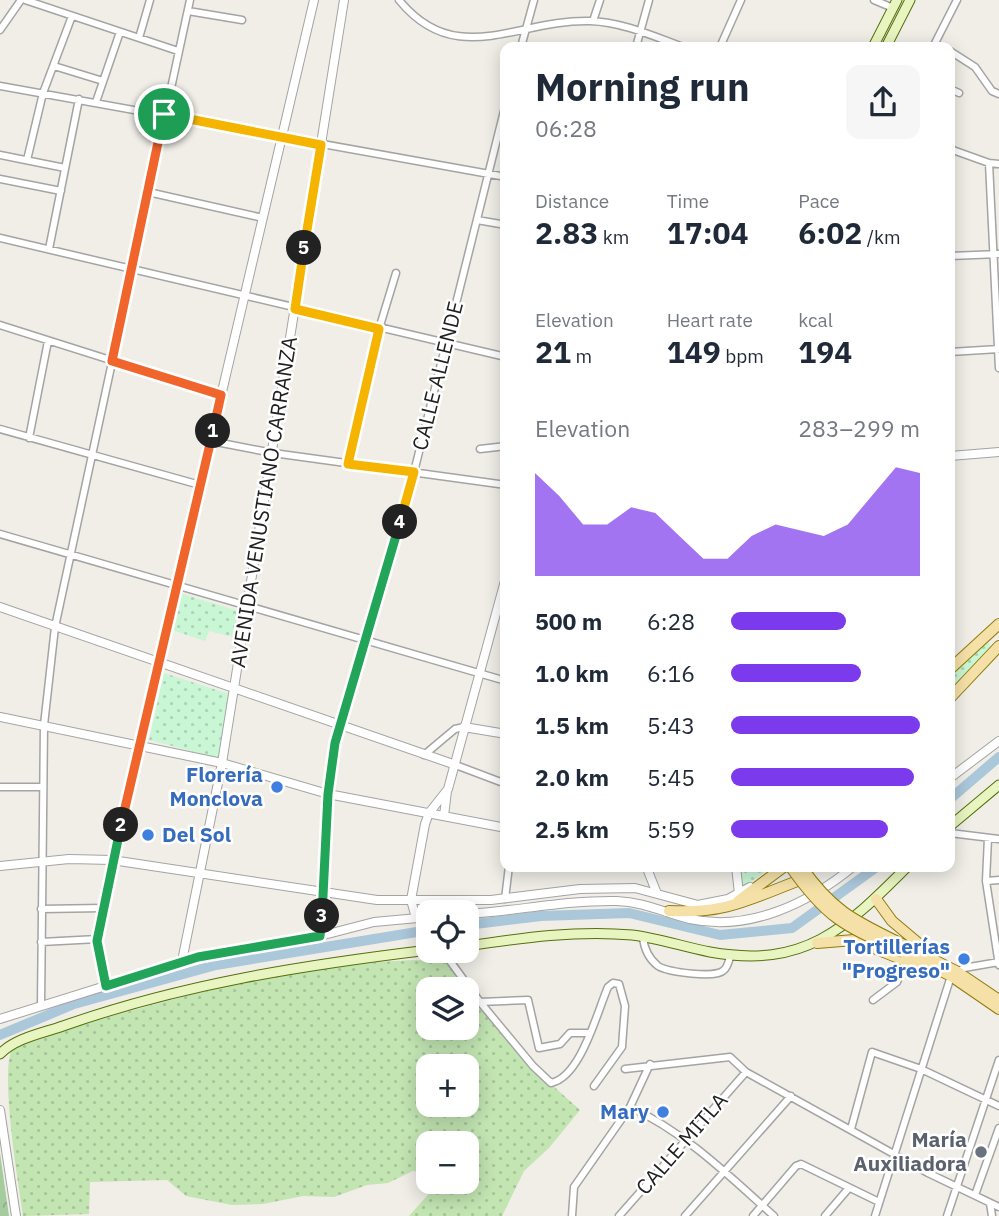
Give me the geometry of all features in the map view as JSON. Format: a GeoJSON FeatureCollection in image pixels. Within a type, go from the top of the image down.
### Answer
{"type":"FeatureCollection","features":[{"type":"Feature","properties":{"kind":"main road"},"geometry":{"type":"LineString","coordinates":[[889,42],[910,0]]}},
{"type":"Feature","properties":{"kind":"main road"},"geometry":{"type":"LineString","coordinates":[[876,42],[895,4]]}},
{"type":"Feature","properties":{"kind":"main road"},"geometry":{"type":"LineString","coordinates":[[955,664],[998,627]]}},
{"type":"Feature","properties":{"kind":"main road"},"geometry":{"type":"LineString","coordinates":[[955,693],[998,648],[995,638],[983,638]]}},
{"type":"Feature","properties":{"kind":"main road"},"geometry":{"type":"LineString","coordinates":[[955,821],[999,785]]}},
{"type":"Feature","properties":{"kind":"main road"},"geometry":{"type":"LineString","coordinates":[[725,909],[780,872]]}},
{"type":"Feature","properties":{"kind":"main road"},"geometry":{"type":"LineString","coordinates":[[793,872],[818,904],[838,920],[904,953],[934,963]]}},
{"type":"Feature","properties":{"kind":"main road"},"geometry":{"type":"LineString","coordinates":[[805,872],[823,896],[842,913],[904,953]]}},
{"type":"Feature","properties":{"kind":"main road"},"geometry":{"type":"LineString","coordinates":[[817,943],[847,925],[902,872]]}},
{"type":"Feature","properties":{"kind":"main road"},"geometry":{"type":"LineString","coordinates":[[669,911],[725,909],[800,880]]}},
{"type":"Feature","properties":{"kind":"main road"},"geometry":{"type":"LineString","coordinates":[[876,899],[892,921],[924,947],[934,963]]}},
{"type":"Feature","properties":{"kind":"main road"},"geometry":{"type":"LineString","coordinates":[[479,944],[559,934],[643,937],[730,955],[774,956],[817,943],[854,940],[934,963],[999,1000]]}},
{"type":"Feature","properties":{"kind":"main road"},"geometry":{"type":"LineString","coordinates":[[0,1054],[15,1043],[93,1016],[207,984],[416,952]]}},
{"type":"Feature","properties":{"kind":"main road"},"geometry":{"type":"LineString","coordinates":[[954,974],[999,1009]]}},
{"type":"Feature","properties":{"kind":"street"},"geometry":{"type":"LineString","coordinates":[[0,30],[23,0],[178,51]]}},
{"type":"Feature","properties":{"kind":"street"},"geometry":{"type":"LineString","coordinates":[[139,38],[150,0]]}},
{"type":"Feature","properties":{"kind":"street"},"geometry":{"type":"LineString","coordinates":[[41,1006],[44,725],[55,627],[190,0]]}},
{"type":"Feature","properties":{"kind":"street"},"geometry":{"type":"LineString","coordinates":[[106,986],[98,939],[112,860],[314,0]]}},
{"type":"Feature","properties":{"kind":"street","name":"AVENIDA VENUSTIANO CARRANZA"},"geometry":{"type":"LineString","coordinates":[[182,961],[202,874],[222,763],[344,0]]}},
{"type":"Feature","properties":{"kind":"street"},"geometry":{"type":"LineString","coordinates":[[399,0],[413,17],[445,35],[489,37],[593,21],[639,31],[669,42]]}},
{"type":"Feature","properties":{"kind":"street"},"geometry":{"type":"LineString","coordinates":[[522,42],[534,0]]}},
{"type":"Feature","properties":{"kind":"street"},"geometry":{"type":"LineString","coordinates":[[593,21],[600,0]]}},
{"type":"Feature","properties":{"kind":"street"},"geometry":{"type":"LineString","coordinates":[[637,42],[649,0]]}},
{"type":"Feature","properties":{"kind":"street"},"geometry":{"type":"LineString","coordinates":[[722,42],[741,0]]}},
{"type":"Feature","properties":{"kind":"street"},"geometry":{"type":"LineString","coordinates":[[874,0],[895,4]]}},
{"type":"Feature","properties":{"kind":"street"},"geometry":{"type":"LineString","coordinates":[[936,42],[957,0]]}},
{"type":"Feature","properties":{"kind":"street"},"geometry":{"type":"LineString","coordinates":[[188,12],[243,20]]}},
{"type":"Feature","properties":{"kind":"street"},"geometry":{"type":"LineString","coordinates":[[27,160],[43,93],[72,16]]}},
{"type":"Feature","properties":{"kind":"street"},"geometry":{"type":"LineString","coordinates":[[96,102],[120,32]]}},
{"type":"Feature","properties":{"kind":"street"},"geometry":{"type":"LineString","coordinates":[[955,54],[975,67],[992,92],[999,94]]}},
{"type":"Feature","properties":{"kind":"street"},"geometry":{"type":"LineString","coordinates":[[54,66],[103,82]]}},
{"type":"Feature","properties":{"kind":"street"},"geometry":{"type":"LineString","coordinates":[[0,86],[500,176]]}},
{"type":"Feature","properties":{"kind":"street"},"geometry":{"type":"LineString","coordinates":[[955,91],[959,93]]}},
{"type":"Feature","properties":{"kind":"street"},"geometry":{"type":"LineString","coordinates":[[49,249],[79,99]]}},
{"type":"Feature","properties":{"kind":"street","name":"CALLE ALLENDE"},"geometry":{"type":"LineString","coordinates":[[320,936],[328,794],[339,727],[414,472],[500,127]]}},
{"type":"Feature","properties":{"kind":"street"},"geometry":{"type":"LineString","coordinates":[[955,151],[989,163],[999,163]]}},
{"type":"Feature","properties":{"kind":"street"},"geometry":{"type":"LineString","coordinates":[[0,155],[65,168]]}},
{"type":"Feature","properties":{"kind":"street"},"geometry":{"type":"LineString","coordinates":[[989,163],[997,255],[999,368]]}},
{"type":"Feature","properties":{"kind":"street"},"geometry":{"type":"LineString","coordinates":[[0,179],[61,191]]}},
{"type":"Feature","properties":{"kind":"street"},"geometry":{"type":"LineString","coordinates":[[148,192],[263,218]]}},
{"type":"Feature","properties":{"kind":"street"},"geometry":{"type":"LineString","coordinates":[[477,220],[500,224]]}},
{"type":"Feature","properties":{"kind":"street"},"geometry":{"type":"LineString","coordinates":[[0,238],[500,356]]}},
{"type":"Feature","properties":{"kind":"street"},"geometry":{"type":"LineString","coordinates":[[955,256],[997,255]]}},
{"type":"Feature","properties":{"kind":"street"},"geometry":{"type":"LineString","coordinates":[[348,464],[379,329],[396,273]]}},
{"type":"Feature","properties":{"kind":"street"},"geometry":{"type":"LineString","coordinates":[[0,325],[221,395]]}},
{"type":"Feature","properties":{"kind":"street"},"geometry":{"type":"LineString","coordinates":[[29,438],[48,341]]}},
{"type":"Feature","properties":{"kind":"street"},"geometry":{"type":"LineString","coordinates":[[955,352],[999,349]]}},
{"type":"Feature","properties":{"kind":"street"},"geometry":{"type":"LineString","coordinates":[[0,429],[200,485]]}},
{"type":"Feature","properties":{"kind":"street"},"geometry":{"type":"LineString","coordinates":[[211,441],[273,453],[500,484]]}},
{"type":"Feature","properties":{"kind":"street"},"geometry":{"type":"LineString","coordinates":[[481,449],[500,447]]}},
{"type":"Feature","properties":{"kind":"street"},"geometry":{"type":"LineString","coordinates":[[955,456],[999,452]]}},
{"type":"Feature","properties":{"kind":"street"},"geometry":{"type":"LineString","coordinates":[[0,534],[500,679]]}},
{"type":"Feature","properties":{"kind":"street"},"geometry":{"type":"LineString","coordinates":[[444,816],[453,764],[500,598]]}},
{"type":"Feature","properties":{"kind":"street"},"geometry":{"type":"LineString","coordinates":[[0,607],[233,691],[500,781]]}},
{"type":"Feature","properties":{"kind":"street"},"geometry":{"type":"LineString","coordinates":[[0,717],[222,763],[328,794],[500,827]]}},
{"type":"Feature","properties":{"kind":"street"},"geometry":{"type":"LineString","coordinates":[[424,755],[455,729],[464,727],[500,732]]}},
{"type":"Feature","properties":{"kind":"street"},"geometry":{"type":"LineString","coordinates":[[955,774],[999,741]]}},
{"type":"Feature","properties":{"kind":"street"},"geometry":{"type":"LineString","coordinates":[[0,787],[43,787]]}},
{"type":"Feature","properties":{"kind":"street"},"geometry":{"type":"LineString","coordinates":[[0,1019],[182,961],[320,936],[374,922],[415,918],[411,900],[429,813],[447,789]]}},
{"type":"Feature","properties":{"kind":"street"},"geometry":{"type":"LineString","coordinates":[[955,834],[999,839]]}},
{"type":"Feature","properties":{"kind":"street"},"geometry":{"type":"LineString","coordinates":[[875,1216],[954,974],[999,963],[986,881],[988,838]]}},
{"type":"Feature","properties":{"kind":"street"},"geometry":{"type":"LineString","coordinates":[[0,866],[42,860],[112,860],[324,895],[377,901],[505,899],[580,889],[635,888],[656,891],[691,905],[719,902],[739,894],[769,872]]}},
{"type":"Feature","properties":{"kind":"street"},"geometry":{"type":"LineString","coordinates":[[505,899],[508,872]]}},
{"type":"Feature","properties":{"kind":"street"},"geometry":{"type":"LineString","coordinates":[[648,872],[656,891]]}},
{"type":"Feature","properties":{"kind":"street"},"geometry":{"type":"LineString","coordinates":[[737,872],[739,894]]}},
{"type":"Feature","properties":{"kind":"street"},"geometry":{"type":"LineString","coordinates":[[479,913],[594,901],[630,901],[701,920],[750,920],[802,900],[847,872]]}},
{"type":"Feature","properties":{"kind":"street"},"geometry":{"type":"LineString","coordinates":[[986,881],[999,880]]}},
{"type":"Feature","properties":{"kind":"street"},"geometry":{"type":"LineString","coordinates":[[41,909],[103,908]]}},
{"type":"Feature","properties":{"kind":"street"},"geometry":{"type":"LineString","coordinates":[[643,937],[649,956],[659,966],[672,971],[719,973],[726,968],[730,955]]}},
{"type":"Feature","properties":{"kind":"street"},"geometry":{"type":"LineString","coordinates":[[41,942],[98,939]]}},
{"type":"Feature","properties":{"kind":"street"},"geometry":{"type":"LineString","coordinates":[[873,1000],[897,982],[904,953]]}},
{"type":"Feature","properties":{"kind":"street"},"geometry":{"type":"LineString","coordinates":[[452,963],[521,1052],[547,1081],[554,1082],[567,1074],[590,1033],[608,987],[613,983],[620,984],[625,1006],[622,1047],[594,1086]]}},
{"type":"Feature","properties":{"kind":"street"},"geometry":{"type":"LineString","coordinates":[[480,1002],[528,1000],[539,1048]]}},
{"type":"Feature","properties":{"kind":"street"},"geometry":{"type":"LineString","coordinates":[[521,1052],[557,1045],[570,1033],[590,1033]]}},
{"type":"Feature","properties":{"kind":"street"},"geometry":{"type":"LineString","coordinates":[[851,1129],[872,1052],[921,1069],[999,1106]]}},
{"type":"Feature","properties":{"kind":"street"},"geometry":{"type":"LineString","coordinates":[[625,1069],[719,1055],[733,1058],[746,1072],[895,1155],[999,1207]]}},
{"type":"Feature","properties":{"kind":"street"},"geometry":{"type":"LineString","coordinates":[[947,1216],[999,1060]]}},
{"type":"Feature","properties":{"kind":"street"},"geometry":{"type":"LineString","coordinates":[[572,1216],[573,1190],[577,1182],[630,1107],[650,1064]]}},
{"type":"Feature","properties":{"kind":"street","name":"CALLE MITLA"},"geometry":{"type":"LineString","coordinates":[[619,1216],[746,1072]]}},
{"type":"Feature","properties":{"kind":"street"},"geometry":{"type":"LineString","coordinates":[[685,1216],[791,1096]]}},
{"type":"Feature","properties":{"kind":"street"},"geometry":{"type":"LineString","coordinates":[[630,1107],[666,1124],[686,1138],[774,1216]]}},
{"type":"Feature","properties":{"kind":"street"},"geometry":{"type":"LineString","coordinates":[[0,1110],[16,1216]]}},
{"type":"Feature","properties":{"kind":"street"},"geometry":{"type":"LineString","coordinates":[[975,1195],[999,1128]]}},
{"type":"Feature","properties":{"kind":"street"},"geometry":{"type":"LineString","coordinates":[[753,1216],[796,1166],[806,1166],[879,1202]]}},
{"type":"Feature","properties":{"kind":"street"},"geometry":{"type":"LineString","coordinates":[[825,1216],[848,1189]]}},
{"type":"Feature","properties":{"kind":"street"},"geometry":{"type":"LineString","coordinates":[[990,1203],[992,1216]]}},
{"type":"Feature","properties":{"kind":"green space"},"geometry":{"type":"Polygon","coordinates":[[[180,593],[238,611],[234,637],[209,631],[205,641],[172,630],[180,593]]]}},
{"type":"Feature","properties":{"kind":"green space"},"geometry":{"type":"Polygon","coordinates":[[[982,642],[989,643],[991,648],[955,688],[955,670],[982,642]]]}},
{"type":"Feature","properties":{"kind":"green space"},"geometry":{"type":"Polygon","coordinates":[[[164,673],[229,694],[218,758],[149,740],[164,673]]]}},
{"type":"Feature","properties":{"kind":"green space"},"geometry":{"type":"Polygon","coordinates":[[[741,872],[765,872],[742,888],[741,872]]]}},
{"type":"Feature","properties":{"kind":"green space"},"geometry":{"type":"Polygon","coordinates":[[[416,960],[416,963],[446,963],[458,977],[416,977],[416,1040],[479,1040],[479,1003],[532,1067],[580,1110],[549,1148],[524,1171],[502,1216],[409,1216],[429,1194],[479,1194],[479,1131],[416,1131],[416,1171],[388,1183],[367,1185],[334,1197],[303,1196],[263,1204],[232,1205],[186,1196],[167,1180],[90,1182],[89,1214],[23,1216],[9,1103],[9,1062],[12,1049],[72,1027],[249,981],[365,963],[416,960]]]}},
{"type":"Feature","properties":{"kind":"green space"},"geometry":{"type":"Polygon","coordinates":[[[0,1153],[9,1216],[0,1216],[0,1153]]]}},
{"type":"Feature","properties":{"kind":"waterway"},"geometry":{"type":"LineString","coordinates":[[955,795],[999,757]]}},
{"type":"Feature","properties":{"kind":"waterway"},"geometry":{"type":"LineString","coordinates":[[479,924],[541,916],[629,913],[720,935],[792,928],[870,872]]}},
{"type":"Feature","properties":{"kind":"waterway"},"geometry":{"type":"LineString","coordinates":[[0,1035],[74,1004],[216,965],[416,932]]}},
{"type":"Feature","properties":{"kind":"place","name":"Florería Monclova"},"geometry":{"type":"Point","coordinates":[277,787]}},
{"type":"Feature","properties":{"kind":"place","name":"Del Sol"},"geometry":{"type":"Point","coordinates":[148,835]}},
{"type":"Feature","properties":{"kind":"place","name":"Tortillerías \"Progreso\""},"geometry":{"type":"Point","coordinates":[964,959]}},
{"type":"Feature","properties":{"kind":"place","name":"Mary"},"geometry":{"type":"Point","coordinates":[663,1112]}},
{"type":"Feature","properties":{"kind":"place","name":"María Auxiliadora"},"geometry":{"type":"Point","coordinates":[981,1152]}},
{"type":"Feature","properties":{"kind":"route"},"geometry":{"type":"LineString","coordinates":[[164,114],[321,145],[295,309],[379,329],[348,464],[414,472],[335,743],[328,794],[320,936],[198,957],[106,986],[97,943],[112,860],[221,395],[112,361],[164,114]]}}]}
